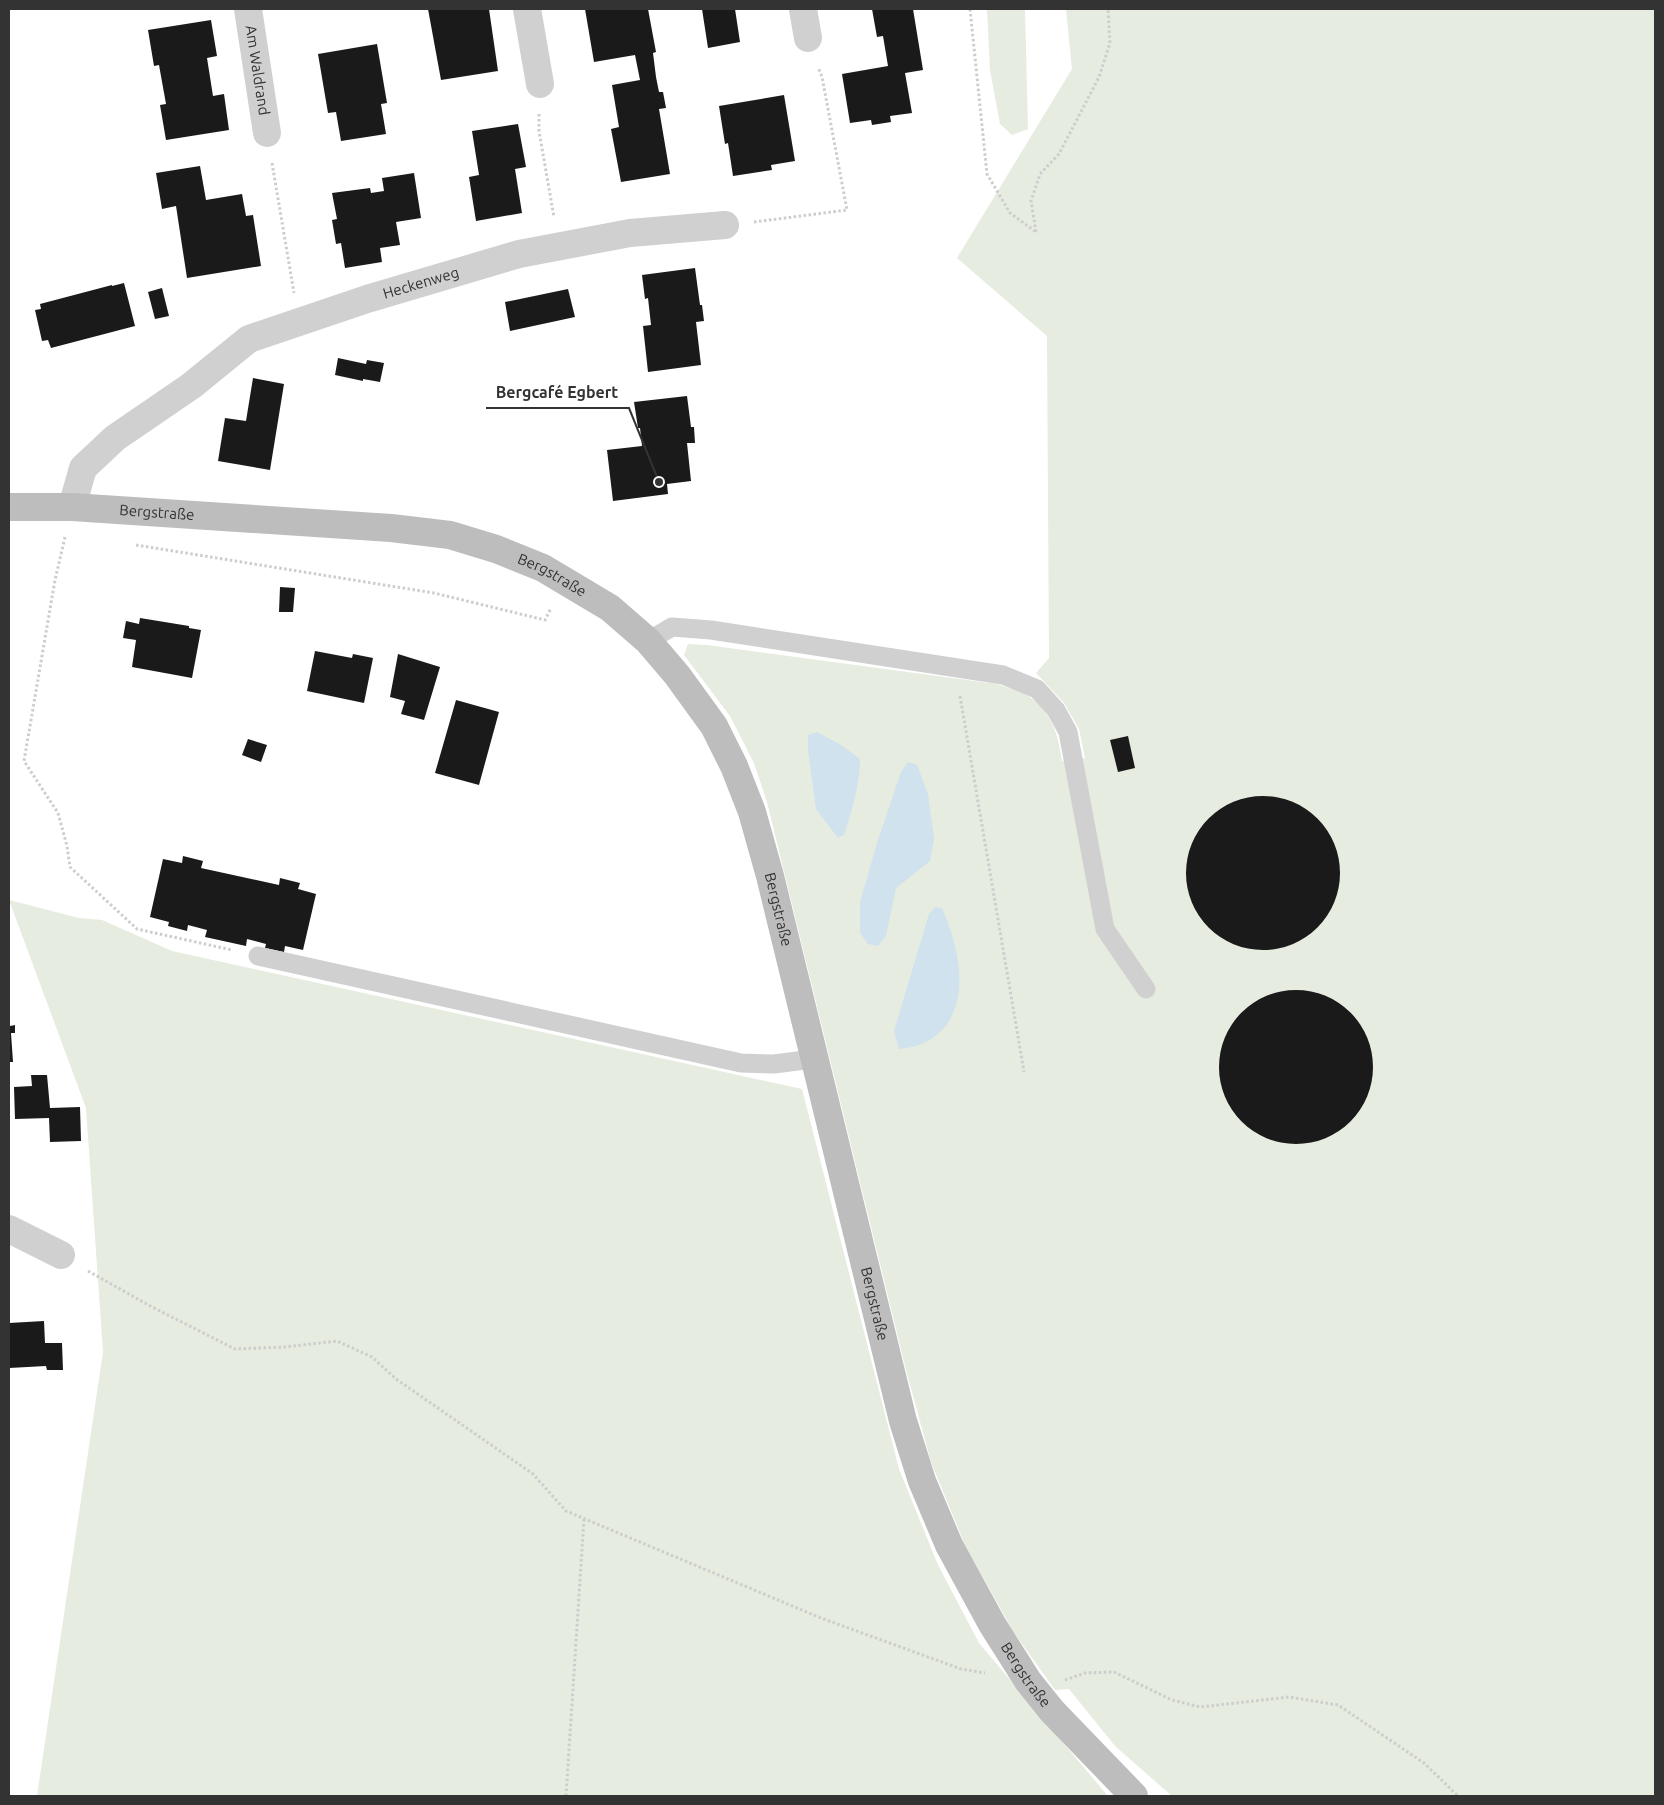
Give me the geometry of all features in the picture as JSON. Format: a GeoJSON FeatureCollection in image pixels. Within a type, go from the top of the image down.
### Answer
{"type":"FeatureCollection","features":[{"type":"Feature","properties":{"kind":"main road","name":"Bergstraße"},"geometry":{"type":"LineString","coordinates":[[9,507],[72,507],[391,528],[450,535],[496,549],[543,568],[610,608],[648,642],[677,675],[714,726],[734,766],[752,812],[770,876],[902,1421],[922,1482],[949,1545],[992,1624],[1028,1681],[1052,1711],[1134,1796]]}},
{"type":"Feature","properties":{"kind":"street","name":"Am Waldrand"},"geometry":{"type":"LineString","coordinates":[[248,9],[267,133]]}},
{"type":"Feature","properties":{"kind":"street"},"geometry":{"type":"LineString","coordinates":[[527,9],[540,84]]}},
{"type":"Feature","properties":{"kind":"street"},"geometry":{"type":"LineString","coordinates":[[803,9],[808,38]]}},
{"type":"Feature","properties":{"kind":"street","name":"Heckenweg"},"geometry":{"type":"LineString","coordinates":[[72,507],[83,468],[115,438],[191,386],[249,339],[367,299],[509,256],[630,234],[725,225]]}},
{"type":"Feature","properties":{"kind":"street"},"geometry":{"type":"LineString","coordinates":[[9,1229],[61,1255]]}},
{"type":"Feature","properties":{"kind":"lane"},"geometry":{"type":"LineString","coordinates":[[648,642],[672,627],[712,630],[1003,676],[1037,689],[1056,710],[1068,732],[1104,929],[1146,989]]}},
{"type":"Feature","properties":{"kind":"lane"},"geometry":{"type":"LineString","coordinates":[[258,956],[741,1063],[774,1064],[813,1059]]}},
{"type":"Feature","properties":{"kind":"path"},"geometry":{"type":"LineString","coordinates":[[970,9],[987,174],[1010,213],[1036,232],[1031,201],[1040,174],[1059,154],[1099,78],[1110,43],[1108,9]]}},
{"type":"Feature","properties":{"kind":"path"},"geometry":{"type":"LineString","coordinates":[[725,225],[847,210],[822,77],[808,38]]}},
{"type":"Feature","properties":{"kind":"path"},"geometry":{"type":"LineString","coordinates":[[540,84],[538,131],[559,246]]}},
{"type":"Feature","properties":{"kind":"path"},"geometry":{"type":"LineString","coordinates":[[267,133],[299,322]]}},
{"type":"Feature","properties":{"kind":"path"},"geometry":{"type":"LineString","coordinates":[[72,507],[54,580],[24,761],[58,813],[68,846],[70,867],[137,929],[258,956]]}},
{"type":"Feature","properties":{"kind":"path"},"geometry":{"type":"LineString","coordinates":[[56,537],[74,537]]}},
{"type":"Feature","properties":{"kind":"path"},"geometry":{"type":"LineString","coordinates":[[129,544],[434,593],[545,620],[565,581]]}},
{"type":"Feature","properties":{"kind":"path"},"geometry":{"type":"LineString","coordinates":[[955,668],[1024,1072]]}},
{"type":"Feature","properties":{"kind":"path"},"geometry":{"type":"LineString","coordinates":[[61,1255],[152,1307],[235,1349],[285,1347],[337,1341],[372,1357],[396,1379],[533,1474],[566,1511],[830,1622],[961,1669],[1028,1681],[1064,1680],[1085,1673],[1114,1672],[1172,1700],[1200,1707],[1289,1697],[1338,1705],[1424,1763],[1458,1796]]}},
{"type":"Feature","properties":{"kind":"path"},"geometry":{"type":"LineString","coordinates":[[566,1796],[584,1519]]}},
{"type":"Feature","properties":{"kind":"shaded area"},"geometry":{"type":"Polygon","coordinates":[[[987,9],[1025,9],[1028,129],[1012,135],[1000,124],[990,70],[987,9]]]}},
{"type":"Feature","properties":{"kind":"shaded area"},"geometry":{"type":"Polygon","coordinates":[[[1066,9],[1655,9],[1655,1796],[1172,1796],[1115,1746],[1069,1689],[1055,1690],[1013,1631],[965,1545],[931,1462],[906,1370],[767,802],[754,763],[730,716],[684,655],[688,644],[707,645],[997,684],[1030,697],[1044,711],[1053,726],[1059,742],[1062,761],[1085,758],[1079,729],[1064,703],[1036,673],[1049,658],[1047,336],[957,258],[1072,69],[1066,9]]]}},
{"type":"Feature","properties":{"kind":"shaded area"},"geometry":{"type":"Polygon","coordinates":[[[9,900],[79,918],[102,920],[172,951],[802,1089],[899,1469],[938,1565],[979,1643],[1108,1796],[37,1796],[103,1352],[86,1108],[9,900]]]}},
{"type":"Feature","properties":{"kind":"water"},"geometry":{"type":"Polygon","coordinates":[[[817,732],[841,745],[860,759],[859,778],[853,807],[844,835],[838,838],[816,809],[808,750],[808,735],[817,732]]]}},
{"type":"Feature","properties":{"kind":"water"},"geometry":{"type":"Polygon","coordinates":[[[908,762],[917,765],[928,794],[934,839],[930,861],[896,888],[886,936],[878,946],[868,944],[860,933],[860,902],[877,843],[901,772],[908,762]]]}},
{"type":"Feature","properties":{"kind":"water"},"geometry":{"type":"Polygon","coordinates":[[[935,907],[942,908],[954,944],[958,963],[959,983],[957,1001],[951,1018],[939,1033],[922,1044],[899,1049],[894,1031],[929,914],[935,907]]]}},
{"type":"Feature","properties":{"kind":"building"},"geometry":{"type":"Polygon","coordinates":[[[428,9],[489,9],[498,71],[441,80],[428,9]]]}},
{"type":"Feature","properties":{"kind":"building"},"geometry":{"type":"Polygon","coordinates":[[[585,9],[648,9],[656,52],[653,53],[656,77],[659,92],[663,92],[666,108],[659,109],[670,174],[621,182],[611,129],[619,127],[612,85],[640,80],[635,55],[594,62],[585,9]]]}},
{"type":"Feature","properties":{"kind":"building"},"geometry":{"type":"Polygon","coordinates":[[[702,9],[735,9],[740,42],[708,48],[702,9]]]}},
{"type":"Feature","properties":{"kind":"building"},"geometry":{"type":"Polygon","coordinates":[[[872,9],[913,9],[923,70],[905,73],[912,113],[890,116],[891,122],[872,125],[871,120],[850,123],[842,74],[888,66],[883,36],[877,37],[872,9]]]}},
{"type":"Feature","properties":{"kind":"building"},"geometry":{"type":"Polygon","coordinates":[[[211,20],[217,56],[207,58],[213,96],[224,94],[229,130],[166,140],[160,105],[166,104],[159,65],[154,66],[148,30],[211,20]]]}},
{"type":"Feature","properties":{"kind":"building"},"geometry":{"type":"Polygon","coordinates":[[[377,44],[387,103],[381,104],[386,134],[341,141],[336,112],[328,113],[318,54],[377,44]]]}},
{"type":"Feature","properties":{"kind":"building"},"geometry":{"type":"Polygon","coordinates":[[[784,95],[795,161],[771,165],[772,170],[733,176],[728,143],[725,144],[719,106],[784,95]]]}},
{"type":"Feature","properties":{"kind":"building"},"geometry":{"type":"Polygon","coordinates":[[[518,124],[526,167],[515,169],[522,213],[476,221],[469,177],[479,175],[472,131],[518,124]]]}},
{"type":"Feature","properties":{"kind":"building"},"geometry":{"type":"Polygon","coordinates":[[[200,166],[206,200],[242,194],[246,216],[253,215],[261,266],[187,278],[176,206],[162,209],[156,173],[200,166]]]}},
{"type":"Feature","properties":{"kind":"building"},"geometry":{"type":"Polygon","coordinates":[[[414,173],[421,218],[396,222],[400,245],[380,248],[382,262],[345,268],[341,243],[336,244],[332,220],[337,219],[332,193],[370,188],[371,193],[384,191],[382,178],[414,173]]]}},
{"type":"Feature","properties":{"kind":"building"},"geometry":{"type":"Polygon","coordinates":[[[695,268],[704,321],[696,322],[701,365],[648,372],[643,326],[651,325],[648,298],[645,299],[642,275],[695,268]]]}},
{"type":"Feature","properties":{"kind":"building"},"geometry":{"type":"Polygon","coordinates":[[[124,283],[135,326],[51,348],[48,340],[42,341],[35,310],[41,309],[40,304],[124,283]]]}},
{"type":"Feature","properties":{"kind":"building"},"geometry":{"type":"Polygon","coordinates":[[[162,288],[169,316],[155,319],[148,292],[162,288]]]}},
{"type":"Feature","properties":{"kind":"building"},"geometry":{"type":"Polygon","coordinates":[[[568,289],[575,317],[510,331],[505,302],[568,289]]]}},
{"type":"Feature","properties":{"kind":"building"},"geometry":{"type":"Polygon","coordinates":[[[338,358],[366,364],[367,360],[384,363],[380,382],[363,379],[363,381],[335,375],[338,358]]]}},
{"type":"Feature","properties":{"kind":"building"},"geometry":{"type":"Polygon","coordinates":[[[253,378],[284,384],[270,470],[218,461],[225,418],[246,421],[253,378]]]}},
{"type":"Feature","properties":{"kind":"building"},"geometry":{"type":"Polygon","coordinates":[[[687,396],[691,427],[694,427],[695,443],[687,443],[691,481],[667,484],[668,494],[613,501],[607,450],[642,446],[634,402],[687,396]]]}},
{"type":"Feature","properties":{"kind":"building"},"geometry":{"type":"Polygon","coordinates":[[[280,587],[295,588],[293,612],[279,612],[280,587]]]}},
{"type":"Feature","properties":{"kind":"building"},"geometry":{"type":"Polygon","coordinates":[[[140,618],[189,626],[189,628],[201,630],[192,678],[132,667],[136,640],[123,638],[126,621],[139,624],[140,618]]]}},
{"type":"Feature","properties":{"kind":"building"},"geometry":{"type":"Polygon","coordinates":[[[315,651],[352,658],[353,654],[373,658],[364,703],[307,691],[315,651]]]}},
{"type":"Feature","properties":{"kind":"building"},"geometry":{"type":"Polygon","coordinates":[[[398,654],[440,667],[424,720],[401,714],[405,701],[390,697],[398,654]]]}},
{"type":"Feature","properties":{"kind":"building"},"geometry":{"type":"Polygon","coordinates":[[[456,700],[499,712],[479,785],[435,773],[456,700]]]}},
{"type":"Feature","properties":{"kind":"building"},"geometry":{"type":"Polygon","coordinates":[[[1128,736],[1135,768],[1118,772],[1110,740],[1128,736]]]}},
{"type":"Feature","properties":{"kind":"building"},"geometry":{"type":"Polygon","coordinates":[[[248,739],[267,745],[261,762],[242,755],[248,739]]]}},
{"type":"Feature","properties":{"kind":"building"},"geometry":{"type":"Polygon","coordinates":[[[1263,796],[1292,802],[1306,809],[1317,819],[1327,830],[1334,844],[1340,873],[1334,902],[1327,916],[1317,927],[1306,937],[1292,944],[1263,950],[1234,944],[1220,937],[1209,927],[1199,916],[1192,902],[1186,873],[1192,844],[1199,830],[1209,819],[1220,809],[1234,802],[1263,796]]]}},
{"type":"Feature","properties":{"kind":"building"},"geometry":{"type":"Polygon","coordinates":[[[183,856],[203,861],[201,868],[279,885],[280,878],[300,883],[298,889],[316,894],[303,950],[285,946],[284,952],[265,948],[266,944],[247,939],[246,946],[205,937],[207,930],[188,925],[187,931],[168,926],[169,922],[150,917],[163,859],[182,863],[183,856]]]}},
{"type":"Feature","properties":{"kind":"building"},"geometry":{"type":"Polygon","coordinates":[[[1296,990],[1325,996],[1339,1003],[1350,1013],[1360,1024],[1367,1038],[1373,1067],[1367,1096],[1360,1110],[1350,1121],[1339,1131],[1325,1138],[1296,1144],[1267,1138],[1253,1131],[1242,1121],[1232,1110],[1225,1096],[1219,1067],[1225,1038],[1232,1024],[1242,1013],[1253,1003],[1267,996],[1296,990]]]}},
{"type":"Feature","properties":{"kind":"building"},"geometry":{"type":"Polygon","coordinates":[[[9,1021],[10,1026],[15,1025],[15,1033],[11,1033],[13,1062],[9,1062],[9,1021]]]}},
{"type":"Feature","properties":{"kind":"building"},"geometry":{"type":"Polygon","coordinates":[[[31,1075],[47,1075],[50,1108],[80,1107],[81,1141],[50,1142],[49,1118],[15,1119],[14,1087],[32,1086],[31,1075]]]}},
{"type":"Feature","properties":{"kind":"building"},"geometry":{"type":"Polygon","coordinates":[[[44,1321],[45,1343],[62,1343],[63,1370],[47,1370],[46,1366],[9,1368],[9,1323],[44,1321]]]}},
{"type":"Feature","properties":{"kind":"place","name":"Bergcafé Egbert"},"geometry":{"type":"Point","coordinates":[659,482]}}]}
